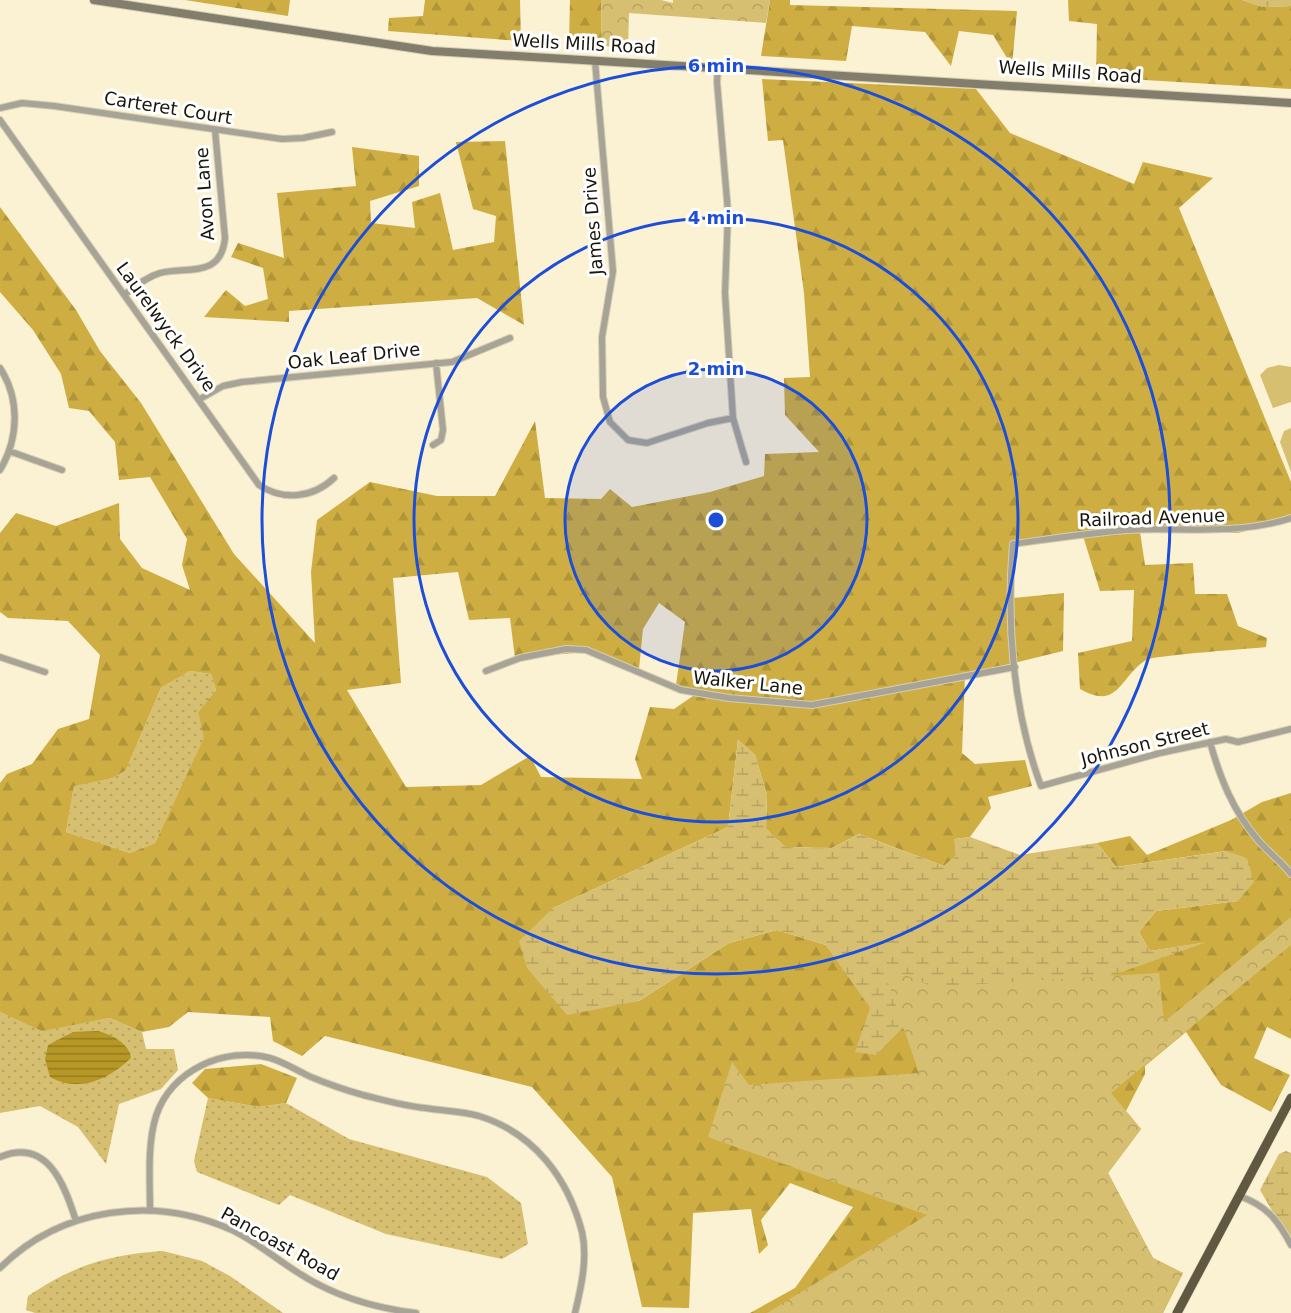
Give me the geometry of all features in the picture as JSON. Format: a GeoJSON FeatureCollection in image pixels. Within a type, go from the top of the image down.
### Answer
{"type":"FeatureCollection","features":[{"type":"Feature","properties":{"kind":"highway"},"geometry":{"type":"LineString","coordinates":[[1177,1313],[1291,1098]]}},
{"type":"Feature","properties":{"kind":"main road","name":"Wells Mills Road"},"geometry":{"type":"LineString","coordinates":[[94,0],[411,49],[1291,104]]}},
{"type":"Feature","properties":{"kind":"street","name":"James Drive"},"geometry":{"type":"LineString","coordinates":[[596,61],[613,271],[602,337],[606,413],[614,429],[620,435],[628,440],[647,443],[708,423],[733,418]]}},
{"type":"Feature","properties":{"kind":"street"},"geometry":{"type":"LineString","coordinates":[[718,68],[719,120],[728,212],[725,293],[733,418],[746,462]]}},
{"type":"Feature","properties":{"kind":"street","name":"Carteret Court"},"geometry":{"type":"LineString","coordinates":[[0,108],[22,104],[54,106],[282,139],[303,138],[332,132]]}},
{"type":"Feature","properties":{"kind":"street","name":"Laurelwyck Drive"},"geometry":{"type":"LineString","coordinates":[[0,120],[259,484],[283,495],[299,495],[322,489],[334,478]]}},
{"type":"Feature","properties":{"kind":"street","name":"Avon Lane"},"geometry":{"type":"LineString","coordinates":[[124,295],[155,275],[196,270],[215,262],[222,254],[225,238],[215,130]]}},
{"type":"Feature","properties":{"kind":"street","name":"Oak Leaf Drive"},"geometry":{"type":"LineString","coordinates":[[200,399],[223,386],[243,382],[466,358],[510,338]]}},
{"type":"Feature","properties":{"kind":"street"},"geometry":{"type":"LineString","coordinates":[[433,445],[441,440],[443,430],[436,363]]}},
{"type":"Feature","properties":{"kind":"street"},"geometry":{"type":"LineString","coordinates":[[0,368],[10,387],[15,404],[15,423],[9,451],[0,470]]}},
{"type":"Feature","properties":{"kind":"street"},"geometry":{"type":"LineString","coordinates":[[9,451],[62,470]]}},
{"type":"Feature","properties":{"kind":"street","name":"Railroad Avenue"},"geometry":{"type":"LineString","coordinates":[[1015,667],[1010,585],[1013,544],[1129,530],[1225,530],[1272,524],[1291,518]]}},
{"type":"Feature","properties":{"kind":"street","name":"Walker Lane"},"geometry":{"type":"LineString","coordinates":[[486,671],[520,658],[566,649],[586,650],[681,690],[739,699],[812,705],[1015,667]]}},
{"type":"Feature","properties":{"kind":"street"},"geometry":{"type":"LineString","coordinates":[[0,657],[45,672]]}},
{"type":"Feature","properties":{"kind":"street","name":"Johnson Street"},"geometry":{"type":"LineString","coordinates":[[1015,667],[1028,749],[1041,786],[1160,753],[1226,739],[1238,742],[1291,729]]}},
{"type":"Feature","properties":{"kind":"street"},"geometry":{"type":"LineString","coordinates":[[1210,742],[1233,804],[1258,840],[1291,874]]}},
{"type":"Feature","properties":{"kind":"street"},"geometry":{"type":"LineString","coordinates":[[150,1211],[151,1140],[156,1115],[167,1093],[189,1073],[206,1062],[230,1055],[252,1054],[273,1059],[347,1090],[423,1108],[463,1112],[482,1117],[524,1138],[540,1151],[568,1191],[582,1233],[582,1284],[575,1313]]}},
{"type":"Feature","properties":{"kind":"street"},"geometry":{"type":"LineString","coordinates":[[0,1156],[23,1153],[39,1157],[51,1165],[67,1193],[76,1221]]}},
{"type":"Feature","properties":{"kind":"street"},"geometry":{"type":"LineString","coordinates":[[1239,1196],[1266,1209],[1280,1223],[1291,1245]]}},
{"type":"Feature","properties":{"kind":"street","name":"Pancoast Road"},"geometry":{"type":"LineString","coordinates":[[0,1268],[30,1243],[50,1231],[76,1221],[106,1212],[169,1211],[205,1220],[249,1240],[326,1289],[368,1304],[416,1313]]}},
{"type":"Feature","properties":{"kind":"green space"},"geometry":{"type":"Polygon","coordinates":[[[185,0],[290,0],[288,16],[185,0]]]}},
{"type":"Feature","properties":{"kind":"green space"},"geometry":{"type":"Polygon","coordinates":[[[425,0],[520,0],[521,41],[388,31],[389,18],[423,16],[425,0]]]}},
{"type":"Feature","properties":{"kind":"green space"},"geometry":{"type":"Polygon","coordinates":[[[570,0],[601,0],[602,46],[569,44],[570,0]]]}},
{"type":"Feature","properties":{"kind":"green space"},"geometry":{"type":"Polygon","coordinates":[[[601,0],[661,0],[673,3],[673,0],[770,0],[766,23],[629,13],[628,48],[602,46],[601,0]]]}},
{"type":"Feature","properties":{"kind":"green space"},"geometry":{"type":"Polygon","coordinates":[[[770,0],[790,0],[790,5],[1017,11],[1012,66],[993,35],[959,31],[951,66],[925,32],[852,26],[846,61],[761,56],[770,0]]]}},
{"type":"Feature","properties":{"kind":"green space"},"geometry":{"type":"Polygon","coordinates":[[[1068,0],[1242,0],[1263,7],[1291,6],[1291,89],[1096,77],[1097,24],[1069,21],[1068,0]]]}},
{"type":"Feature","properties":{"kind":"green space"},"geometry":{"type":"Polygon","coordinates":[[[1242,0],[1291,0],[1291,6],[1263,7],[1242,0]]]}},
{"type":"Feature","properties":{"kind":"green space"},"geometry":{"type":"Polygon","coordinates":[[[762,79],[976,89],[1010,133],[1134,184],[1143,162],[1213,178],[1179,208],[1291,482],[1291,519],[1238,533],[1140,532],[1145,565],[1193,563],[1195,594],[1227,594],[1238,626],[1267,638],[1266,647],[1153,658],[1137,667],[1111,694],[1093,695],[1080,689],[1078,653],[1132,641],[1134,590],[1100,591],[1083,536],[1012,544],[1013,598],[1064,593],[1063,651],[965,675],[962,753],[975,764],[1025,760],[1032,786],[988,797],[991,808],[970,837],[955,839],[956,856],[944,866],[859,834],[832,848],[785,847],[766,829],[767,795],[755,755],[738,740],[728,827],[553,908],[639,1001],[729,943],[777,930],[826,945],[871,1008],[1203,943],[1150,951],[1139,932],[1156,911],[1238,901],[1226,851],[1116,867],[1097,843],[1130,836],[1147,855],[1231,820],[1262,802],[1291,793],[1291,1039],[1267,1027],[1254,1058],[1290,1075],[1271,1112],[1221,1085],[1186,1032],[1145,1066],[1145,1074],[1126,1111],[1141,1129],[1108,1173],[1153,1258],[1183,1273],[1163,1313],[750,1313],[795,1288],[853,1207],[790,1183],[761,1220],[768,1245],[759,1254],[751,1209],[693,1213],[689,1308],[642,1307],[612,1177],[532,1087],[325,1036],[302,1056],[273,1041],[270,1017],[188,1012],[169,1027],[142,1032],[110,1018],[42,1031],[0,1012],[0,783],[7,774],[32,764],[58,729],[89,719],[100,655],[68,621],[8,618],[0,612],[0,533],[16,513],[56,526],[119,503],[120,539],[142,568],[190,590],[182,565],[187,539],[150,477],[119,480],[115,442],[89,411],[69,408],[61,374],[33,330],[0,292],[0,207],[76,310],[100,351],[141,403],[234,554],[315,643],[311,572],[317,520],[370,482],[437,496],[495,496],[535,421],[545,498],[601,499],[610,489],[632,507],[710,492],[764,476],[765,454],[819,452],[785,415],[784,378],[810,377],[804,293],[783,140],[768,141],[762,79]],[[458,572],[393,578],[401,683],[347,690],[406,787],[481,785],[530,756],[541,777],[642,779],[635,759],[650,707],[674,709],[693,696],[676,685],[685,622],[659,603],[643,629],[639,669],[587,652],[515,658],[510,618],[469,620],[458,572]],[[190,671],[161,688],[126,770],[113,778],[74,786],[66,832],[130,853],[155,843],[204,738],[198,712],[216,690],[211,674],[190,671]]]}},
{"type":"Feature","properties":{"kind":"green space"},"geometry":{"type":"Polygon","coordinates":[[[505,141],[524,325],[477,298],[289,311],[289,322],[204,317],[226,290],[245,306],[268,299],[263,268],[231,257],[238,243],[284,258],[277,193],[356,186],[352,147],[419,156],[419,186],[370,201],[371,223],[415,228],[412,202],[440,193],[453,250],[494,242],[496,216],[473,209],[456,142],[505,141]]]}},
{"type":"Feature","properties":{"kind":"green space"},"geometry":{"type":"Polygon","coordinates":[[[1279,365],[1291,367],[1291,402],[1273,408],[1260,375],[1267,368],[1279,365]]]}},
{"type":"Feature","properties":{"kind":"green space"},"geometry":{"type":"Polygon","coordinates":[[[1291,428],[1291,472],[1280,442],[1284,431],[1291,428]]]}},
{"type":"Feature","properties":{"kind":"green space"},"geometry":{"type":"Polygon","coordinates":[[[190,671],[211,674],[216,690],[198,712],[205,738],[155,843],[130,853],[66,832],[74,785],[113,778],[126,770],[161,688],[190,671]]]}},
{"type":"Feature","properties":{"kind":"green space"},"geometry":{"type":"Polygon","coordinates":[[[738,740],[755,755],[767,795],[766,829],[785,847],[832,848],[859,834],[944,866],[956,856],[954,839],[970,837],[1020,855],[1097,843],[1116,867],[1226,851],[1247,858],[1254,882],[1238,901],[1156,911],[1139,932],[1150,951],[1207,942],[1062,993],[936,994],[876,1055],[855,1052],[870,1008],[826,945],[777,930],[729,943],[639,1001],[567,1015],[527,968],[519,941],[553,908],[728,827],[738,740]]]}},
{"type":"Feature","properties":{"kind":"green space"},"geometry":{"type":"Polygon","coordinates":[[[1291,917],[1291,945],[1111,1093],[1141,1129],[1108,1173],[1153,1258],[1183,1273],[1163,1313],[767,1313],[927,1215],[708,1137],[732,1062],[749,1085],[919,1073],[882,965],[933,987],[1159,973],[1164,1022],[1291,917]]]}},
{"type":"Feature","properties":{"kind":"green space"},"geometry":{"type":"Polygon","coordinates":[[[0,1012],[42,1030],[110,1018],[142,1032],[146,1049],[174,1049],[178,1070],[161,1089],[119,1104],[106,1164],[78,1127],[40,1106],[0,1113],[0,1012]]]}},
{"type":"Feature","properties":{"kind":"green space"},"geometry":{"type":"Polygon","coordinates":[[[261,1064],[297,1078],[286,1103],[259,1107],[208,1098],[192,1083],[205,1069],[261,1064]]]}},
{"type":"Feature","properties":{"kind":"green space"},"geometry":{"type":"Polygon","coordinates":[[[208,1098],[259,1107],[286,1103],[349,1139],[487,1177],[521,1203],[528,1244],[502,1259],[386,1234],[290,1195],[279,1205],[197,1172],[194,1161],[208,1098]]]}},
{"type":"Feature","properties":{"kind":"green space"},"geometry":{"type":"Polygon","coordinates":[[[1286,1151],[1291,1153],[1291,1243],[1260,1190],[1279,1154],[1286,1151]]]}},
{"type":"Feature","properties":{"kind":"green space"},"geometry":{"type":"Polygon","coordinates":[[[163,1251],[202,1261],[230,1276],[283,1313],[35,1313],[26,1310],[28,1296],[77,1269],[125,1255],[163,1251]]]}},
{"type":"Feature","properties":{"kind":"shaded area"},"geometry":{"type":"Polygon","coordinates":[[[98,1031],[114,1037],[123,1044],[131,1058],[113,1072],[93,1082],[72,1084],[50,1077],[45,1059],[48,1045],[73,1032],[98,1031]]]}}]}
